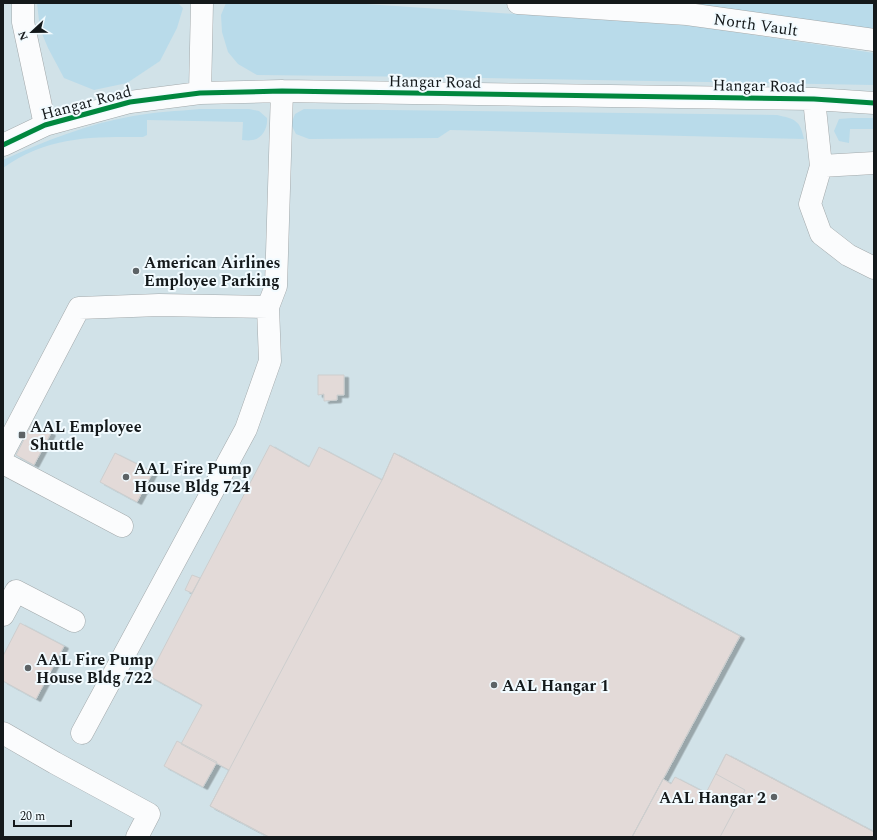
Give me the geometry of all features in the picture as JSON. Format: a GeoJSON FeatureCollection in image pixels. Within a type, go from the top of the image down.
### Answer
{"type":"FeatureCollection","features":[{"type":"Feature","properties":{"kind":"street"},"geometry":{"type":"LineString","coordinates":[[23,3],[24,22],[45,125]]}},
{"type":"Feature","properties":{"kind":"street"},"geometry":{"type":"LineString","coordinates":[[200,92],[202,3]]}},
{"type":"Feature","properties":{"kind":"street","name":"North Vault"},"geometry":{"type":"LineString","coordinates":[[518,3],[687,14],[874,40]]}},
{"type":"Feature","properties":{"kind":"street"},"geometry":{"type":"LineString","coordinates":[[82,733],[246,429],[270,361],[268,307],[276,286],[282,91]]}},
{"type":"Feature","properties":{"kind":"street","name":"Hangar Road"},"geometry":{"type":"LineString","coordinates":[[3,145],[45,125],[130,102],[200,92],[282,91],[814,99],[874,103]]}},
{"type":"Feature","properties":{"kind":"street"},"geometry":{"type":"LineString","coordinates":[[814,99],[821,166],[810,204],[821,234],[848,255],[874,268]]}},
{"type":"Feature","properties":{"kind":"street"},"geometry":{"type":"LineString","coordinates":[[821,166],[874,163]]}},
{"type":"Feature","properties":{"kind":"street"},"geometry":{"type":"LineString","coordinates":[[3,453],[80,308],[159,305],[268,307]]}},
{"type":"Feature","properties":{"kind":"street"},"geometry":{"type":"LineString","coordinates":[[3,463],[122,526]]}},
{"type":"Feature","properties":{"kind":"street"},"geometry":{"type":"LineString","coordinates":[[3,615],[9,588],[74,621]]}},
{"type":"Feature","properties":{"kind":"street"},"geometry":{"type":"LineString","coordinates":[[3,733],[149,814],[136,837]]}},
{"type":"Feature","properties":{"kind":"shaded area"},"geometry":{"type":"Polygon","coordinates":[[[3,3],[874,3],[874,837],[3,837],[3,3]]]}},
{"type":"Feature","properties":{"kind":"shaded area"},"geometry":{"type":"Polygon","coordinates":[[[37,3],[178,3],[183,8],[177,28],[160,61],[127,83],[94,90],[64,78],[40,29],[37,3]]]}},
{"type":"Feature","properties":{"kind":"shaded area"},"geometry":{"type":"Polygon","coordinates":[[[226,3],[351,3],[693,26],[874,53],[874,85],[257,75],[238,64],[228,52],[222,32],[221,15],[226,3]]]}},
{"type":"Feature","properties":{"kind":"shaded area"},"geometry":{"type":"Polygon","coordinates":[[[680,3],[874,3],[874,30],[680,3]]]}},
{"type":"Feature","properties":{"kind":"shaded area"},"geometry":{"type":"Polygon","coordinates":[[[200,109],[249,109],[259,111],[267,118],[267,122],[264,132],[259,138],[242,140],[243,122],[147,120],[147,135],[143,137],[105,137],[70,140],[36,150],[20,157],[3,168],[3,160],[83,128],[116,119],[200,109]]]}},
{"type":"Feature","properties":{"kind":"shaded area"},"geometry":{"type":"Polygon","coordinates":[[[304,109],[777,115],[796,121],[801,128],[804,139],[450,130],[438,138],[309,139],[296,134],[291,124],[295,114],[304,109]]]}},
{"type":"Feature","properties":{"kind":"shaded area"},"geometry":{"type":"Polygon","coordinates":[[[874,118],[874,129],[850,129],[849,143],[839,141],[834,131],[839,119],[874,118]]]}},
{"type":"Feature","properties":{"kind":"building"},"geometry":{"type":"Polygon","coordinates":[[[318,375],[344,375],[344,395],[337,395],[337,400],[324,401],[324,394],[318,395],[318,375]]]}},
{"type":"Feature","properties":{"kind":"building"},"geometry":{"type":"Polygon","coordinates":[[[32,424],[51,433],[34,465],[16,455],[32,424]]]}},
{"type":"Feature","properties":{"kind":"building","name":"AAL Hangar 1"},"geometry":{"type":"Polygon","coordinates":[[[270,445],[309,467],[319,447],[382,480],[394,453],[740,636],[632,837],[269,837],[210,806],[229,770],[181,744],[202,705],[149,676],[270,445]]]}},
{"type":"Feature","properties":{"kind":"building","name":"AAL Fire Pump House Bldg 724"},"geometry":{"type":"Polygon","coordinates":[[[115,453],[153,472],[137,502],[100,482],[115,453]]]}},
{"type":"Feature","properties":{"kind":"building","name":"AAL Hangar 1"},"geometry":{"type":"Polygon","coordinates":[[[394,453],[740,636],[632,837],[269,837],[210,806],[382,480],[394,453]]]}},
{"type":"Feature","properties":{"kind":"building"},"geometry":{"type":"Polygon","coordinates":[[[192,575],[200,578],[192,593],[185,590],[192,575]]]}},
{"type":"Feature","properties":{"kind":"building","name":"AAL Fire Pump House Bldg 722"},"geometry":{"type":"Polygon","coordinates":[[[20,623],[64,646],[36,699],[3,681],[3,656],[20,623]]]}},
{"type":"Feature","properties":{"kind":"building"},"geometry":{"type":"Polygon","coordinates":[[[177,741],[217,762],[203,787],[164,766],[177,741]]]}},
{"type":"Feature","properties":{"kind":"building","name":"AAL Hangar 2"},"geometry":{"type":"Polygon","coordinates":[[[726,754],[874,832],[874,837],[720,837],[745,790],[716,774],[726,754]]]}},
{"type":"Feature","properties":{"kind":"building"},"geometry":{"type":"Polygon","coordinates":[[[726,754],[874,832],[874,837],[632,837],[663,779],[671,784],[675,777],[706,793],[726,754]]]}},
{"type":"Feature","properties":{"kind":"cycle path"},"geometry":{"type":"LineString","coordinates":[[3,145],[45,125],[130,102],[200,93],[282,91],[814,99],[874,103]]}},
{"type":"Feature","properties":{"kind":"place","name":"American Airlines Employee Parking"},"geometry":{"type":"Point","coordinates":[136,271]}},
{"type":"Feature","properties":{"kind":"place","name":"AAL Employee Shuttle"},"geometry":{"type":"Point","coordinates":[22,435]}},
{"type":"Feature","properties":{"kind":"place","name":"AAL Fire Pump House Bldg 724"},"geometry":{"type":"Point","coordinates":[126,477]}},
{"type":"Feature","properties":{"kind":"place","name":"AAL Fire Pump House Bldg 722"},"geometry":{"type":"Point","coordinates":[28,668]}},
{"type":"Feature","properties":{"kind":"place","name":"AAL Hangar 1"},"geometry":{"type":"Point","coordinates":[494,685]}},
{"type":"Feature","properties":{"kind":"place","name":"AAL Hangar 2"},"geometry":{"type":"Point","coordinates":[774,797]}}]}
